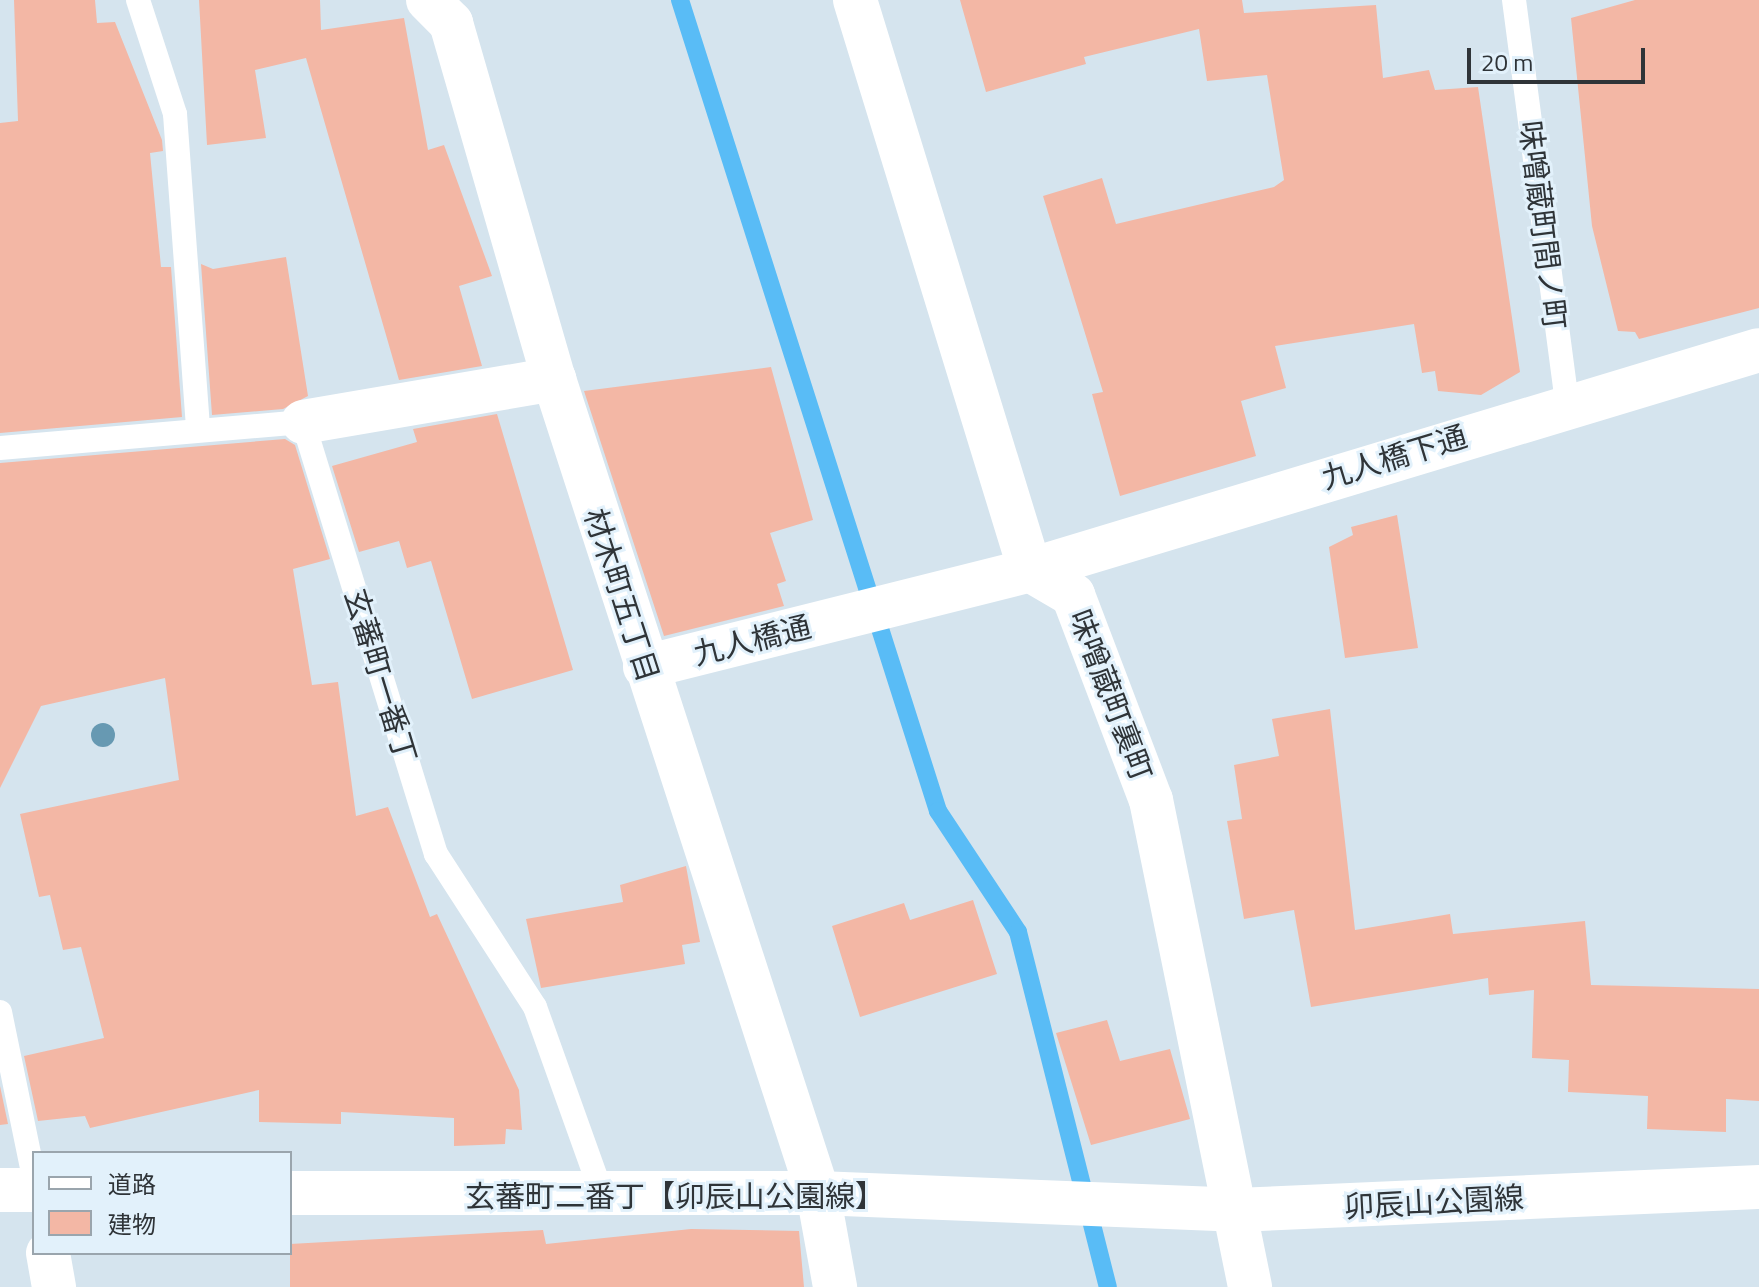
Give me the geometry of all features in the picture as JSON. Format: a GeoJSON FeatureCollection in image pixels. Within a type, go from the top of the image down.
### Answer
{"type":"FeatureCollection","features":[{"type":"Feature","properties":{"kind":"street","name":"材木町五丁目"},"geometry":{"type":"LineString","coordinates":[[428,0],[451,23],[554,379],[818,1193],[835,1287]]}},
{"type":"Feature","properties":{"kind":"street"},"geometry":{"type":"LineString","coordinates":[[855,0],[1030,570]]}},
{"type":"Feature","properties":{"kind":"street","name":"九人橋下通"},"geometry":{"type":"LineString","coordinates":[[901,603],[1030,570],[1567,403],[1759,350]]}},
{"type":"Feature","properties":{"kind":"street"},"geometry":{"type":"LineString","coordinates":[[303,422],[554,379]]}},
{"type":"Feature","properties":{"kind":"street","name":"味噌蔵町裏町"},"geometry":{"type":"LineString","coordinates":[[1030,570],[1073,595],[1151,800],[1250,1287]]}},
{"type":"Feature","properties":{"kind":"street","name":"九人橋通"},"geometry":{"type":"LineString","coordinates":[[645,667],[901,603]]}},
{"type":"Feature","properties":{"kind":"street","name":"卯辰山公園線"},"geometry":{"type":"LineString","coordinates":[[1108,1206],[1236,1210],[1759,1187]]}},
{"type":"Feature","properties":{"kind":"street"},"geometry":{"type":"LineString","coordinates":[[0,1190],[32,1190]]}},
{"type":"Feature","properties":{"kind":"street","name":"玄蕃町二番丁【卯辰山公園線】"},"geometry":{"type":"LineString","coordinates":[[292,1193],[603,1197],[818,1193],[1108,1206]]}},
{"type":"Feature","properties":{"kind":"street"},"geometry":{"type":"LineString","coordinates":[[48,1255],[54,1287]]}},
{"type":"Feature","properties":{"kind":"lane"},"geometry":{"type":"LineString","coordinates":[[138,0],[175,114],[198,429]]}},
{"type":"Feature","properties":{"kind":"lane","name":"味噌蔵町間ノ町"},"geometry":{"type":"LineString","coordinates":[[1514,0],[1567,403]]}},
{"type":"Feature","properties":{"kind":"lane"},"geometry":{"type":"LineString","coordinates":[[0,448],[303,422]]}},
{"type":"Feature","properties":{"kind":"lane","name":"玄蕃町一番丁"},"geometry":{"type":"LineString","coordinates":[[303,422],[436,854],[535,1007],[603,1197]]}},
{"type":"Feature","properties":{"kind":"lane"},"geometry":{"type":"LineString","coordinates":[[0,1012],[32,1167]]}},
{"type":"Feature","properties":{"kind":"building"},"geometry":{"type":"Polygon","coordinates":[[[14,0],[95,0],[97,23],[115,22],[162,140],[163,151],[150,153],[161,267],[171,267],[182,417],[0,433],[0,123],[18,121],[14,0]]]}},
{"type":"Feature","properties":{"kind":"building"},"geometry":{"type":"Polygon","coordinates":[[[199,0],[320,0],[321,30],[404,18],[428,150],[444,145],[492,276],[459,286],[482,366],[399,380],[306,58],[255,70],[266,138],[207,145],[199,0]]]}},
{"type":"Feature","properties":{"kind":"building"},"geometry":{"type":"Polygon","coordinates":[[[960,0],[1242,0],[1244,13],[1376,5],[1383,78],[1429,70],[1435,90],[1478,87],[1520,372],[1481,395],[1438,391],[1435,371],[1422,373],[1414,324],[1275,346],[1286,388],[1241,401],[1256,456],[1120,496],[1092,394],[1103,392],[1043,196],[1102,178],[1116,224],[1274,187],[1284,180],[1267,75],[1207,81],[1199,29],[1084,57],[1086,64],[986,92],[960,0]]]}},
{"type":"Feature","properties":{"kind":"building"},"geometry":{"type":"Polygon","coordinates":[[[1635,0],[1759,0],[1759,308],[1639,339],[1635,332],[1618,331],[1592,226],[1571,18],[1635,0]]]}},
{"type":"Feature","properties":{"kind":"building"},"geometry":{"type":"Polygon","coordinates":[[[286,257],[308,396],[283,409],[212,415],[201,264],[213,269],[286,257]]]}},
{"type":"Feature","properties":{"kind":"building"},"geometry":{"type":"Polygon","coordinates":[[[771,367],[813,520],[770,533],[786,581],[777,584],[784,606],[664,636],[584,391],[771,367]]]}},
{"type":"Feature","properties":{"kind":"building"},"geometry":{"type":"Polygon","coordinates":[[[497,414],[573,670],[472,699],[431,561],[407,568],[399,541],[359,552],[332,466],[417,442],[413,429],[497,414]]]}},
{"type":"Feature","properties":{"kind":"building"},"geometry":{"type":"Polygon","coordinates":[[[285,439],[295,445],[330,559],[293,569],[312,685],[338,682],[356,816],[388,807],[430,917],[437,914],[519,1090],[522,1130],[506,1129],[505,1144],[454,1146],[454,1118],[341,1112],[341,1124],[259,1122],[259,1090],[90,1128],[85,1116],[38,1121],[24,1056],[104,1038],[81,947],[63,950],[50,895],[39,897],[20,814],[179,780],[165,678],[41,706],[0,788],[0,463],[285,439]]]}},
{"type":"Feature","properties":{"kind":"building"},"geometry":{"type":"Polygon","coordinates":[[[1397,515],[1418,648],[1345,658],[1329,547],[1353,535],[1351,527],[1397,515]]]}},
{"type":"Feature","properties":{"kind":"building"},"geometry":{"type":"Polygon","coordinates":[[[1330,709],[1355,930],[1450,914],[1453,934],[1585,921],[1591,985],[1759,989],[1759,1101],[1726,1099],[1726,1132],[1647,1129],[1648,1096],[1568,1092],[1569,1060],[1532,1058],[1534,990],[1489,995],[1488,978],[1311,1007],[1294,910],[1244,919],[1227,821],[1242,819],[1234,765],[1279,756],[1272,719],[1330,709]]]}},
{"type":"Feature","properties":{"kind":"building"},"geometry":{"type":"Polygon","coordinates":[[[686,866],[700,942],[682,945],[685,964],[541,988],[526,919],[623,902],[620,885],[686,866]]]}},
{"type":"Feature","properties":{"kind":"building"},"geometry":{"type":"Polygon","coordinates":[[[973,900],[997,974],[860,1017],[832,926],[904,903],[910,920],[973,900]]]}},
{"type":"Feature","properties":{"kind":"building"},"geometry":{"type":"Polygon","coordinates":[[[1107,1020],[1120,1061],[1170,1049],[1190,1119],[1091,1145],[1056,1033],[1107,1020]]]}},
{"type":"Feature","properties":{"kind":"building"},"geometry":{"type":"Polygon","coordinates":[[[0,1086],[8,1124],[0,1125],[0,1086]]]}},
{"type":"Feature","properties":{"kind":"building"},"geometry":{"type":"Polygon","coordinates":[[[691,1229],[799,1231],[804,1287],[290,1287],[292,1244],[543,1230],[546,1244],[691,1229]]]}},
{"type":"Feature","properties":{"kind":"waterway"},"geometry":{"type":"LineString","coordinates":[[680,0],[938,811],[1018,932],[1108,1287]]}}]}
